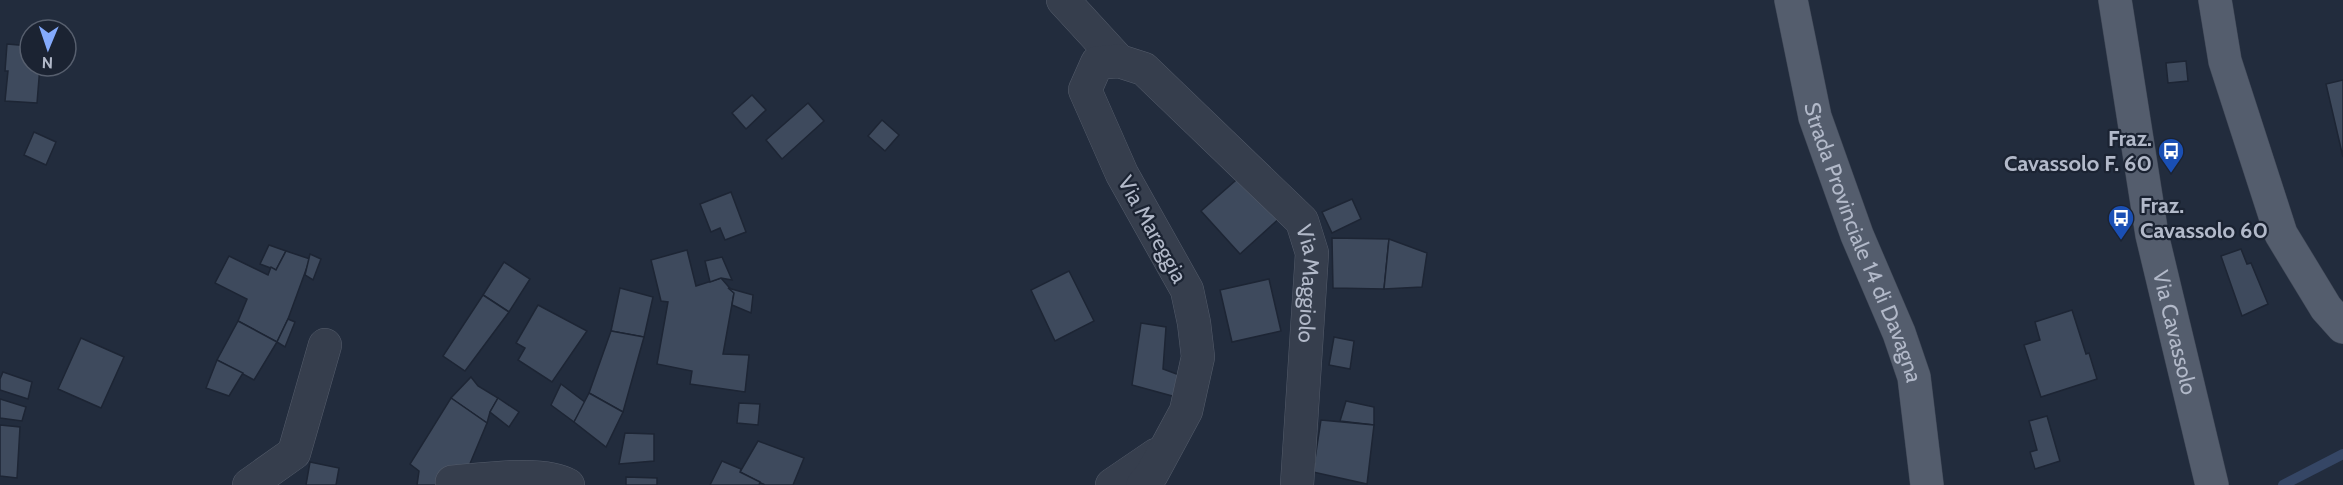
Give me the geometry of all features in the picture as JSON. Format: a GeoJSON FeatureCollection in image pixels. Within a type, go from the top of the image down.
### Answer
{"type":"FeatureCollection","features":[{"type":"Feature","properties":{"kind":"main road","name":"Strada Provinciale 14 di Davagna"},"geometry":{"type":"LineString","coordinates":[[1791,0],[1815,117],[1857,235],[1899,333],[1914,377],[1927,485]]}},
{"type":"Feature","properties":{"kind":"main road","name":"Via Cavassolo"},"geometry":{"type":"LineString","coordinates":[[2115,0],[2152,235],[2212,485]]}},
{"type":"Feature","properties":{"kind":"main road"},"geometry":{"type":"LineString","coordinates":[[2215,0],[2225,61],[2281,234],[2326,308],[2343,327]]}},
{"type":"Feature","properties":{"kind":"street"},"geometry":{"type":"LineString","coordinates":[[1063,0],[1119,61]]}},
{"type":"Feature","properties":{"kind":"street","name":"Via Mareggia"},"geometry":{"type":"LineString","coordinates":[[1119,61],[1097,63],[1084,90],[1122,174],[1187,290],[1198,357],[1186,411],[1152,474],[1143,485]]}},
{"type":"Feature","properties":{"kind":"street","name":"Via Maggiolo"},"geometry":{"type":"LineString","coordinates":[[1119,61],[1144,69],[1302,221],[1312,253],[1297,485]]}},
{"type":"Feature","properties":{"kind":"street"},"geometry":{"type":"LineString","coordinates":[[249,485],[294,453],[325,345]]}},
{"type":"Feature","properties":{"kind":"street"},"geometry":{"type":"LineString","coordinates":[[1112,485],[1168,446]]}},
{"type":"Feature","properties":{"kind":"street"},"geometry":{"type":"LineString","coordinates":[[452,482],[533,477],[550,478],[568,485]]}},
{"type":"Feature","properties":{"kind":"building"},"geometry":{"type":"Polygon","coordinates":[[[7,44],[18,45],[18,78],[39,78],[37,103],[5,101],[8,71],[5,71],[7,44]]]}},
{"type":"Feature","properties":{"kind":"building"},"geometry":{"type":"Polygon","coordinates":[[[2186,61],[2188,81],[2168,83],[2166,63],[2186,61]]]}},
{"type":"Feature","properties":{"kind":"building"},"geometry":{"type":"Polygon","coordinates":[[[2343,80],[2343,157],[2326,84],[2343,80]]]}},
{"type":"Feature","properties":{"kind":"building"},"geometry":{"type":"Polygon","coordinates":[[[752,95],[766,110],[746,129],[732,113],[752,95]]]}},
{"type":"Feature","properties":{"kind":"building"},"geometry":{"type":"Polygon","coordinates":[[[808,103],[824,121],[782,159],[766,140],[808,103]]]}},
{"type":"Feature","properties":{"kind":"building"},"geometry":{"type":"Polygon","coordinates":[[[882,120],[899,135],[885,151],[868,136],[882,120]]]}},
{"type":"Feature","properties":{"kind":"building"},"geometry":{"type":"Polygon","coordinates":[[[34,132],[56,142],[46,165],[24,155],[34,132]]]}},
{"type":"Feature","properties":{"kind":"building"},"geometry":{"type":"Polygon","coordinates":[[[1243,174],[1282,216],[1240,254],[1201,211],[1243,174]]]}},
{"type":"Feature","properties":{"kind":"building"},"geometry":{"type":"Polygon","coordinates":[[[731,192],[746,232],[725,240],[720,228],[711,232],[700,204],[731,192]]]}},
{"type":"Feature","properties":{"kind":"building"},"geometry":{"type":"Polygon","coordinates":[[[1352,199],[1361,219],[1332,233],[1322,212],[1352,199]]]}},
{"type":"Feature","properties":{"kind":"building"},"geometry":{"type":"Polygon","coordinates":[[[1332,238],[1389,239],[1384,289],[1333,288],[1332,238]]]}},
{"type":"Feature","properties":{"kind":"building"},"geometry":{"type":"Polygon","coordinates":[[[1389,239],[1427,253],[1422,287],[1384,289],[1389,239]]]}},
{"type":"Feature","properties":{"kind":"building"},"geometry":{"type":"Polygon","coordinates":[[[269,245],[286,251],[276,270],[260,264],[269,245]]]}},
{"type":"Feature","properties":{"kind":"building"},"geometry":{"type":"Polygon","coordinates":[[[2241,249],[2247,264],[2251,263],[2268,304],[2242,316],[2221,256],[2241,249]]]}},
{"type":"Feature","properties":{"kind":"building"},"geometry":{"type":"Polygon","coordinates":[[[687,250],[696,286],[721,278],[734,293],[723,354],[749,355],[745,392],[690,384],[692,371],[657,364],[668,302],[661,301],[651,260],[687,250]]]}},
{"type":"Feature","properties":{"kind":"building"},"geometry":{"type":"Polygon","coordinates":[[[286,251],[310,259],[277,342],[238,321],[247,299],[215,283],[229,256],[268,275],[271,267],[276,270],[286,251]]]}},
{"type":"Feature","properties":{"kind":"building"},"geometry":{"type":"Polygon","coordinates":[[[310,254],[321,259],[313,280],[305,275],[310,254]]]}},
{"type":"Feature","properties":{"kind":"building"},"geometry":{"type":"Polygon","coordinates":[[[722,257],[732,280],[721,278],[710,282],[705,261],[722,257]]]}},
{"type":"Feature","properties":{"kind":"building"},"geometry":{"type":"Polygon","coordinates":[[[504,262],[530,279],[509,312],[483,295],[504,262]]]}},
{"type":"Feature","properties":{"kind":"building"},"geometry":{"type":"Polygon","coordinates":[[[1069,271],[1094,321],[1055,341],[1031,290],[1069,271]]]}},
{"type":"Feature","properties":{"kind":"building"},"geometry":{"type":"Polygon","coordinates":[[[1269,279],[1281,331],[1232,342],[1220,290],[1269,279]]]}},
{"type":"Feature","properties":{"kind":"building"},"geometry":{"type":"Polygon","coordinates":[[[620,288],[653,297],[644,337],[611,331],[620,288]]]}},
{"type":"Feature","properties":{"kind":"building"},"geometry":{"type":"Polygon","coordinates":[[[728,288],[753,295],[751,313],[732,305],[734,293],[728,288]]]}},
{"type":"Feature","properties":{"kind":"building"},"geometry":{"type":"Polygon","coordinates":[[[483,295],[509,312],[465,371],[443,356],[483,295]]]}},
{"type":"Feature","properties":{"kind":"building"},"geometry":{"type":"Polygon","coordinates":[[[538,305],[587,331],[552,382],[518,360],[525,348],[516,343],[538,305]]]}},
{"type":"Feature","properties":{"kind":"building"},"geometry":{"type":"Polygon","coordinates":[[[2072,310],[2086,354],[2089,353],[2097,379],[2041,397],[2024,345],[2040,340],[2035,322],[2072,310]]]}},
{"type":"Feature","properties":{"kind":"building"},"geometry":{"type":"Polygon","coordinates":[[[288,319],[295,322],[285,347],[277,342],[288,319]]]}},
{"type":"Feature","properties":{"kind":"building"},"geometry":{"type":"Polygon","coordinates":[[[238,321],[277,342],[254,380],[217,360],[238,321]]]}},
{"type":"Feature","properties":{"kind":"building"},"geometry":{"type":"Polygon","coordinates":[[[1141,323],[1166,327],[1163,369],[1182,376],[1176,397],[1132,385],[1141,323]]]}},
{"type":"Feature","properties":{"kind":"building"},"geometry":{"type":"Polygon","coordinates":[[[611,331],[644,337],[623,412],[589,393],[611,331]]]}},
{"type":"Feature","properties":{"kind":"building"},"geometry":{"type":"Polygon","coordinates":[[[1334,337],[1354,341],[1350,369],[1329,365],[1334,337]]]}},
{"type":"Feature","properties":{"kind":"building"},"geometry":{"type":"Polygon","coordinates":[[[81,338],[124,357],[101,408],[58,389],[81,338]]]}},
{"type":"Feature","properties":{"kind":"building"},"geometry":{"type":"Polygon","coordinates":[[[217,360],[243,373],[229,396],[206,388],[217,360]]]}},
{"type":"Feature","properties":{"kind":"building"},"geometry":{"type":"Polygon","coordinates":[[[3,372],[32,382],[28,399],[0,390],[0,379],[3,372]]]}},
{"type":"Feature","properties":{"kind":"building"},"geometry":{"type":"Polygon","coordinates":[[[471,377],[478,386],[498,398],[487,423],[451,398],[471,377]]]}},
{"type":"Feature","properties":{"kind":"building"},"geometry":{"type":"Polygon","coordinates":[[[561,384],[586,403],[574,422],[551,405],[561,384]]]}},
{"type":"Feature","properties":{"kind":"building"},"geometry":{"type":"Polygon","coordinates":[[[589,393],[623,412],[606,447],[574,422],[589,393]]]}},
{"type":"Feature","properties":{"kind":"building"},"geometry":{"type":"Polygon","coordinates":[[[451,398],[487,423],[464,478],[443,485],[417,485],[419,471],[410,464],[451,398]]]}},
{"type":"Feature","properties":{"kind":"building"},"geometry":{"type":"Polygon","coordinates":[[[498,398],[519,412],[509,427],[490,412],[498,398]]]}},
{"type":"Feature","properties":{"kind":"building"},"geometry":{"type":"Polygon","coordinates":[[[0,399],[26,407],[22,421],[0,418],[0,399]]]}},
{"type":"Feature","properties":{"kind":"building"},"geometry":{"type":"Polygon","coordinates":[[[1346,401],[1374,407],[1374,425],[1340,421],[1346,401]]]}},
{"type":"Feature","properties":{"kind":"building"},"geometry":{"type":"Polygon","coordinates":[[[739,403],[760,404],[758,425],[737,423],[739,403]]]}},
{"type":"Feature","properties":{"kind":"building"},"geometry":{"type":"Polygon","coordinates":[[[2047,416],[2060,461],[2035,469],[2030,452],[2037,450],[2029,421],[2047,416]]]}},
{"type":"Feature","properties":{"kind":"building"},"geometry":{"type":"Polygon","coordinates":[[[1321,420],[1374,425],[1367,484],[1313,472],[1321,420]]]}},
{"type":"Feature","properties":{"kind":"building"},"geometry":{"type":"Polygon","coordinates":[[[0,425],[20,427],[17,478],[0,476],[0,425]]]}},
{"type":"Feature","properties":{"kind":"building"},"geometry":{"type":"Polygon","coordinates":[[[625,433],[654,434],[654,461],[619,464],[625,433]]]}},
{"type":"Feature","properties":{"kind":"building"},"geometry":{"type":"Polygon","coordinates":[[[758,441],[804,458],[793,485],[765,485],[740,472],[758,441]]]}},
{"type":"Feature","properties":{"kind":"building"},"geometry":{"type":"Polygon","coordinates":[[[722,461],[741,469],[740,472],[760,482],[759,485],[710,485],[722,461]]]}},
{"type":"Feature","properties":{"kind":"building"},"geometry":{"type":"Polygon","coordinates":[[[310,462],[339,468],[336,485],[306,485],[310,462]]]}},
{"type":"Feature","properties":{"kind":"building"},"geometry":{"type":"Polygon","coordinates":[[[626,477],[657,478],[657,485],[626,485],[626,477]]]}},
{"type":"Feature","properties":{"kind":"waterway"},"geometry":{"type":"LineString","coordinates":[[2283,485],[2343,454]]}},
{"type":"Feature","properties":{"kind":"place","name":"Fraz. Cavassolo F. 60"},"geometry":{"type":"Point","coordinates":[2171,174]}},
{"type":"Feature","properties":{"kind":"place","name":"Fraz. Cavassolo 60"},"geometry":{"type":"Point","coordinates":[2121,241]}}]}
